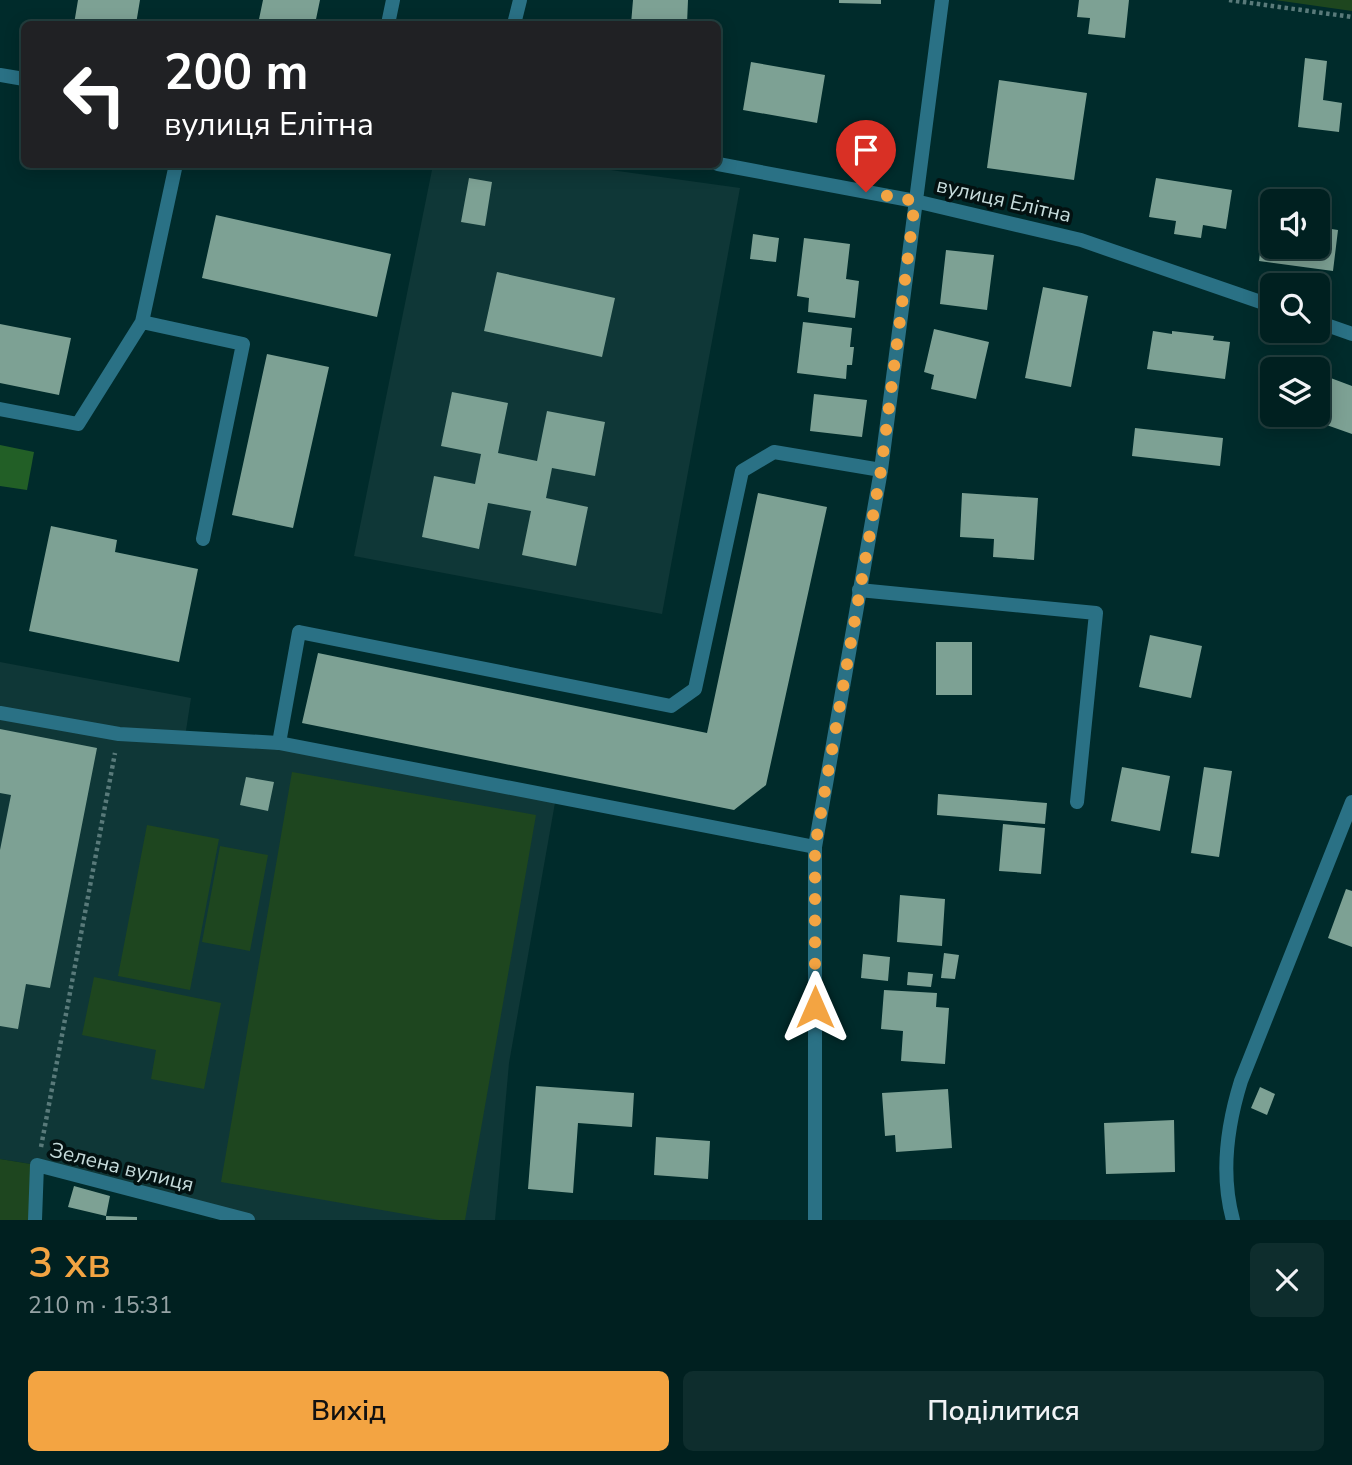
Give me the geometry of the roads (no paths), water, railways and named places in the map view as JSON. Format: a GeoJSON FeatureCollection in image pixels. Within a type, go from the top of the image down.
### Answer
{"type":"FeatureCollection","features":[{"type":"Feature","properties":{"kind":"street"},"geometry":{"type":"LineString","coordinates":[[389,21],[393,0]]}},
{"type":"Feature","properties":{"kind":"street"},"geometry":{"type":"LineString","coordinates":[[515,21],[520,0]]}},
{"type":"Feature","properties":{"kind":"street"},"geometry":{"type":"LineString","coordinates":[[815,1220],[815,847],[881,470],[942,0]]}},
{"type":"Feature","properties":{"kind":"street"},"geometry":{"type":"LineString","coordinates":[[0,75],[21,78]]}},
{"type":"Feature","properties":{"kind":"street","name":"вулиця Елітна"},"geometry":{"type":"LineString","coordinates":[[721,165],[915,201],[1081,240],[1260,302]]}},
{"type":"Feature","properties":{"kind":"street"},"geometry":{"type":"LineString","coordinates":[[0,409],[78,424],[142,322],[175,168]]}},
{"type":"Feature","properties":{"kind":"street"},"geometry":{"type":"LineString","coordinates":[[142,322],[243,344],[203,540]]}},
{"type":"Feature","properties":{"kind":"street"},"geometry":{"type":"LineString","coordinates":[[1330,326],[1352,334]]}},
{"type":"Feature","properties":{"kind":"street"},"geometry":{"type":"LineString","coordinates":[[279,743],[299,632],[671,706],[695,689],[742,471],[774,452],[881,470]]}},
{"type":"Feature","properties":{"kind":"street"},"geometry":{"type":"LineString","coordinates":[[859,590],[1096,613],[1077,802]]}},
{"type":"Feature","properties":{"kind":"street"},"geometry":{"type":"LineString","coordinates":[[0,713],[119,734],[279,743],[815,847]]}},
{"type":"Feature","properties":{"kind":"street"},"geometry":{"type":"LineString","coordinates":[[1233,1220],[1228,1203],[1226,1169],[1232,1110],[1246,1068],[1352,802]]}},
{"type":"Feature","properties":{"kind":"street"},"geometry":{"type":"LineString","coordinates":[[1337,841],[1352,846]]}},
{"type":"Feature","properties":{"kind":"street","name":"Зелена вулиця"},"geometry":{"type":"LineString","coordinates":[[36,1220],[37,1165],[248,1220]]}}]}
